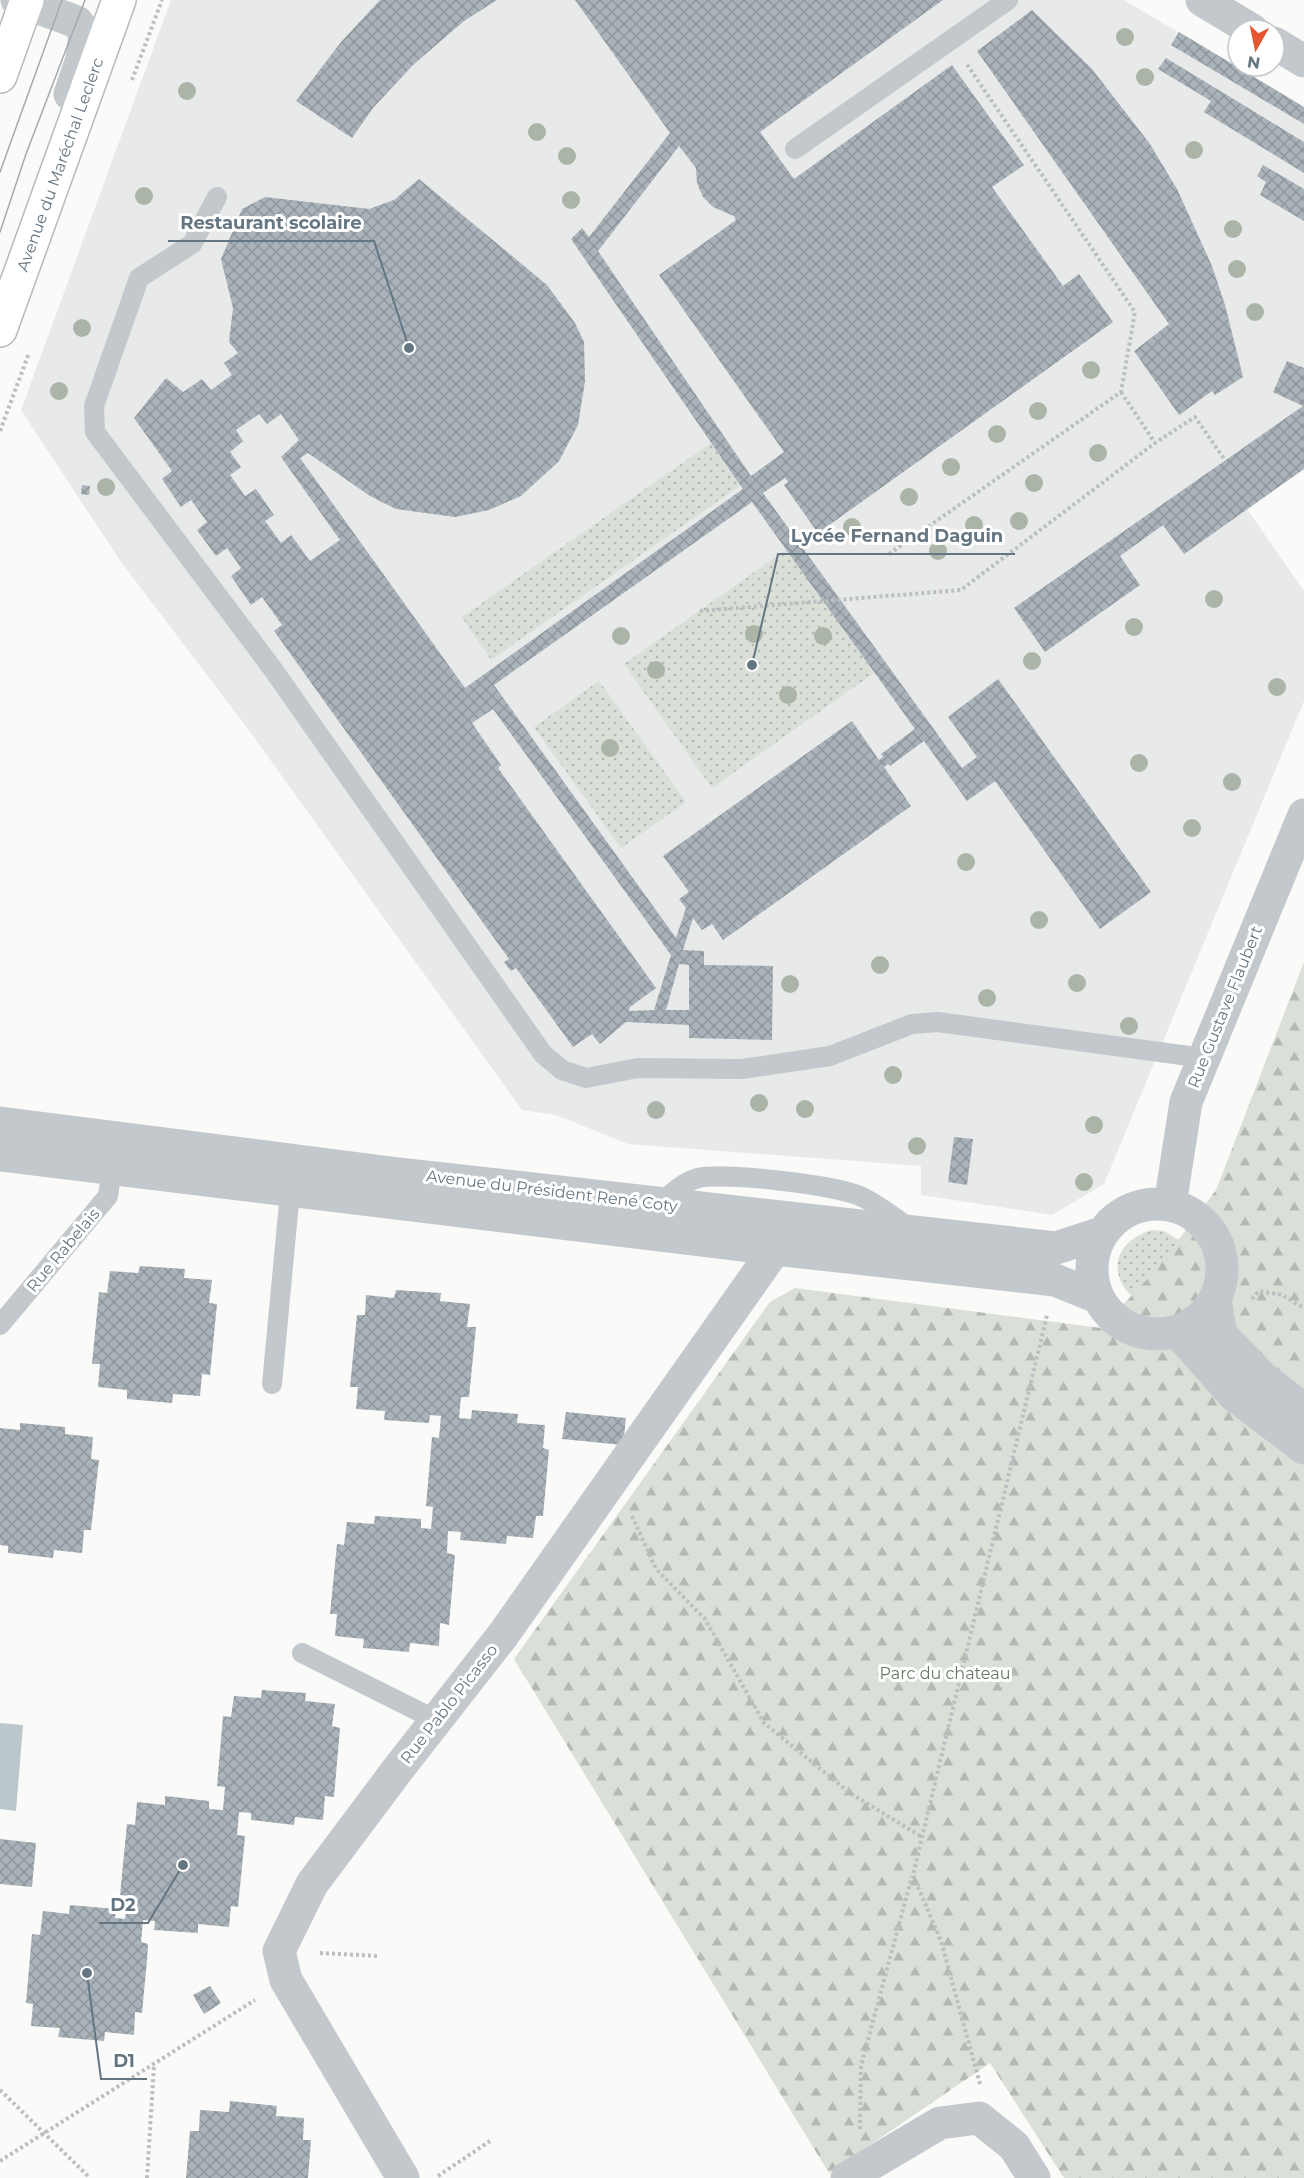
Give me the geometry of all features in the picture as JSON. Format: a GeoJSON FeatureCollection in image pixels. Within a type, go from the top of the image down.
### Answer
{"type":"FeatureCollection","features":[{"type":"Feature","properties":{"kind":"main road","name":"Avenue du Maréchal Leclerc"},"geometry":{"type":"LineString","coordinates":[[0,330],[119,0]]}},
{"type":"Feature","properties":{"kind":"main road"},"geometry":{"type":"LineString","coordinates":[[0,76],[23,1]]}},
{"type":"Feature","properties":{"kind":"street"},"geometry":{"type":"LineString","coordinates":[[1202,0],[1232,18]]}},
{"type":"Feature","properties":{"kind":"street"},"geometry":{"type":"LineString","coordinates":[[23,1],[77,21],[85,34],[82,59],[31,205],[25,259]]}},
{"type":"Feature","properties":{"kind":"street"},"geometry":{"type":"LineString","coordinates":[[1286,50],[1304,61]]}},
{"type":"Feature","properties":{"kind":"street","name":"Rue Gustave Flaubert"},"geometry":{"type":"LineString","coordinates":[[1170,1205],[1186,1102],[1304,815]]}},
{"type":"Feature","properties":{"kind":"street","name":"Avenue du Président René Coty"},"geometry":{"type":"LineString","coordinates":[[0,1123],[660,1204],[1056,1248],[1102,1233]]}},
{"type":"Feature","properties":{"kind":"street","name":"Avenue du Président René Coty"},"geometry":{"type":"LineString","coordinates":[[0,1155],[775,1250],[1055,1280],[1097,1297]]}},
{"type":"Feature","properties":{"kind":"street"},"geometry":{"type":"LineString","coordinates":[[1170,1205],[1187,1211],[1201,1221],[1212,1234],[1220,1250],[1221,1284],[1215,1300],[1205,1314],[1193,1324],[1178,1332],[1159,1335],[1140,1333],[1122,1326],[1108,1313],[1097,1297],[1092,1282],[1091,1265],[1094,1248],[1102,1233],[1124,1212],[1139,1206],[1170,1205]]}},
{"type":"Feature","properties":{"kind":"street","name":"Rue Pablo Picasso"},"geometry":{"type":"LineString","coordinates":[[282,1966],[312,1884],[503,1635],[614,1474],[775,1250]]}},
{"type":"Feature","properties":{"kind":"street"},"geometry":{"type":"LineString","coordinates":[[1215,1300],[1221,1335],[1263,1378],[1304,1410]]}},
{"type":"Feature","properties":{"kind":"street"},"geometry":{"type":"LineString","coordinates":[[1178,1332],[1233,1394],[1304,1448]]}},
{"type":"Feature","properties":{"kind":"street"},"geometry":{"type":"LineString","coordinates":[[282,1966],[403,2178]]}},
{"type":"Feature","properties":{"kind":"street"},"geometry":{"type":"LineString","coordinates":[[853,2175],[940,2123],[979,2118],[1014,2146],[1034,2178]]}},
{"type":"Feature","properties":{"kind":"lane"},"geometry":{"type":"LineString","coordinates":[[795,149],[1008,0]]}},
{"type":"Feature","properties":{"kind":"lane"},"geometry":{"type":"LineString","coordinates":[[218,197],[192,244],[139,278],[94,406],[95,432],[272,668],[543,1054],[562,1070],[586,1078],[638,1068],[742,1069],[830,1056],[912,1024],[938,1022],[1204,1058]]}},
{"type":"Feature","properties":{"kind":"lane","name":"Rue Rabelais"},"geometry":{"type":"LineString","coordinates":[[0,1325],[108,1196],[112,1168]]}},
{"type":"Feature","properties":{"kind":"lane"},"geometry":{"type":"LineString","coordinates":[[272,1384],[290,1192]]}},
{"type":"Feature","properties":{"kind":"lane"},"geometry":{"type":"LineString","coordinates":[[302,1653],[436,1720]]}},
{"type":"Feature","properties":{"kind":"path"},"geometry":{"type":"LineString","coordinates":[[951,40],[1135,312],[1121,392],[1155,443]]}},
{"type":"Feature","properties":{"kind":"path"},"geometry":{"type":"LineString","coordinates":[[889,554],[1121,392]]}},
{"type":"Feature","properties":{"kind":"path"},"geometry":{"type":"LineString","coordinates":[[700,611],[961,590],[1155,443],[1195,417],[1225,460]]}},
{"type":"Feature","properties":{"kind":"path"},"geometry":{"type":"LineString","coordinates":[[853,2175],[861,2066],[913,1875],[1055,1280]]}},
{"type":"Feature","properties":{"kind":"path"},"geometry":{"type":"LineString","coordinates":[[1221,1335],[1259,1291],[1282,1295],[1304,1308]]}},
{"type":"Feature","properties":{"kind":"path"},"geometry":{"type":"LineString","coordinates":[[614,1474],[656,1569],[705,1619],[764,1723],[850,1792],[922,1837]]}},
{"type":"Feature","properties":{"kind":"path"},"geometry":{"type":"LineString","coordinates":[[913,1875],[941,1941],[981,2078],[979,2118]]}},
{"type":"Feature","properties":{"kind":"path"},"geometry":{"type":"LineString","coordinates":[[0,2161],[154,2065],[282,1966],[379,1956]]}},
{"type":"Feature","properties":{"kind":"path"},"geometry":{"type":"LineString","coordinates":[[147,2178],[154,2065]]}},
{"type":"Feature","properties":{"kind":"path"},"geometry":{"type":"LineString","coordinates":[[0,2090],[90,2178]]}},
{"type":"Feature","properties":{"kind":"path"},"geometry":{"type":"LineString","coordinates":[[436,2178],[490,2141]]}},
{"type":"Feature","properties":{"kind":"shaded area"},"geometry":{"type":"Polygon","coordinates":[[[171,0],[1124,0],[1226,61],[1226,78],[1255,78],[1304,107],[1304,469],[1247,509],[1304,591],[1304,701],[1104,1184],[1052,1215],[921,1195],[921,1166],[628,1144],[556,1115],[522,1110],[248,729],[121,562],[21,410],[171,0]]]}},
{"type":"Feature","properties":{"kind":"shaded area"},"geometry":{"type":"Polygon","coordinates":[[[0,1723],[23,1725],[16,1811],[0,1809],[0,1723]]]}},
{"type":"Feature","properties":{"kind":"green space"},"geometry":{"type":"Polygon","coordinates":[[[711,443],[741,485],[491,660],[462,617],[711,443]]]}},
{"type":"Feature","properties":{"kind":"green space"},"geometry":{"type":"Polygon","coordinates":[[[787,549],[874,673],[712,788],[624,664],[787,549]]]}},
{"type":"Feature","properties":{"kind":"green space"},"geometry":{"type":"Polygon","coordinates":[[[599,681],[686,802],[621,848],[534,727],[599,681]]]}},
{"type":"Feature","properties":{"kind":"green space","name":"Parc du chateau"},"geometry":{"type":"Polygon","coordinates":[[[1304,962],[1304,2178],[1064,2178],[990,2063],[829,2173],[514,1659],[770,1302],[795,1288],[1101,1328],[1155,1271],[1216,1190],[1304,962]]]}},
{"type":"Feature","properties":{"kind":"green space"},"geometry":{"type":"Polygon","coordinates":[[[1152,1230],[1164,1231],[1185,1244],[1139,1302],[1121,1282],[1118,1261],[1122,1251],[1129,1243],[1139,1235],[1152,1230]]]}},
{"type":"Feature","properties":{"kind":"building"},"geometry":{"type":"Polygon","coordinates":[[[380,0],[497,0],[464,21],[413,65],[373,108],[352,138],[296,101],[341,42],[380,0]]]}},
{"type":"Feature","properties":{"kind":"building"},"geometry":{"type":"Polygon","coordinates":[[[575,0],[943,0],[760,132],[794,179],[952,65],[1024,165],[992,187],[1063,286],[1079,274],[1113,322],[818,533],[784,485],[788,482],[785,478],[763,493],[962,768],[977,757],[948,717],[998,679],[1151,892],[1100,929],[995,781],[967,801],[924,741],[890,766],[888,764],[884,767],[911,806],[723,940],[712,924],[702,930],[693,918],[683,950],[704,951],[704,965],[773,966],[772,1040],[689,1038],[689,1025],[626,1022],[600,1044],[592,1034],[573,1047],[516,968],[511,971],[504,962],[509,959],[274,631],[282,625],[262,597],[251,605],[231,576],[241,568],[227,548],[216,556],[197,530],[207,522],[191,500],[181,507],[162,479],[172,471],[134,418],[166,378],[183,392],[202,379],[211,390],[232,375],[224,363],[238,353],[229,342],[233,308],[221,259],[242,209],[265,197],[369,209],[394,200],[419,179],[547,285],[575,323],[584,342],[585,381],[578,425],[559,461],[521,496],[489,510],[455,517],[396,509],[370,496],[308,453],[300,458],[465,688],[743,489],[571,239],[582,228],[589,237],[670,133],[575,0]],[[679,146],[598,251],[751,476],[784,452],[659,275],[736,220],[734,216],[713,207],[703,197],[697,183],[696,168],[679,146]],[[259,414],[236,430],[243,441],[230,452],[241,467],[230,475],[245,496],[256,489],[274,515],[265,521],[281,543],[291,535],[310,561],[340,540],[281,457],[299,440],[281,414],[267,424],[259,414]],[[752,502],[494,685],[676,938],[686,908],[679,899],[689,892],[663,856],[852,721],[879,760],[883,757],[881,754],[915,729],[752,502]],[[493,709],[472,723],[501,765],[498,768],[656,988],[630,1007],[629,1011],[654,1010],[671,955],[493,709]],[[679,964],[666,1010],[689,1010],[689,965],[679,964]]]}},
{"type":"Feature","properties":{"kind":"building"},"geometry":{"type":"Polygon","coordinates":[[[1032,10],[1092,69],[1150,144],[1177,189],[1212,266],[1225,305],[1243,377],[1215,395],[1212,391],[1179,415],[1134,351],[1169,324],[977,51],[1032,10]]]}},
{"type":"Feature","properties":{"kind":"building"},"geometry":{"type":"Polygon","coordinates":[[[1179,32],[1226,60],[1226,78],[1171,45],[1179,32]]]}},
{"type":"Feature","properties":{"kind":"building"},"geometry":{"type":"Polygon","coordinates":[[[1166,58],[1304,142],[1304,173],[1204,112],[1211,101],[1158,69],[1166,58]]]}},
{"type":"Feature","properties":{"kind":"building"},"geometry":{"type":"Polygon","coordinates":[[[1227,78],[1256,78],[1304,107],[1304,124],[1227,78]]]}},
{"type":"Feature","properties":{"kind":"building"},"geometry":{"type":"Polygon","coordinates":[[[1263,165],[1304,189],[1304,221],[1260,195],[1266,182],[1257,176],[1263,165]]]}},
{"type":"Feature","properties":{"kind":"building"},"geometry":{"type":"Polygon","coordinates":[[[1287,361],[1304,368],[1304,469],[1184,554],[1163,525],[1120,556],[1140,585],[1045,652],[1014,608],[1303,406],[1273,392],[1287,361]]]}},
{"type":"Feature","properties":{"kind":"building"},"geometry":{"type":"Polygon","coordinates":[[[82,485],[90,486],[89,495],[81,494],[82,485]]]}},
{"type":"Feature","properties":{"kind":"building"},"geometry":{"type":"Polygon","coordinates":[[[954,1137],[973,1139],[967,1185],[948,1182],[954,1137]]]}},
{"type":"Feature","properties":{"kind":"building"},"geometry":{"type":"Polygon","coordinates":[[[140,1266],[185,1269],[184,1278],[212,1280],[209,1303],[217,1304],[210,1375],[202,1374],[200,1396],[173,1394],[172,1403],[127,1399],[127,1390],[98,1387],[100,1364],[92,1364],[99,1292],[107,1293],[110,1271],[138,1273],[140,1266]]]}},
{"type":"Feature","properties":{"kind":"building"},"geometry":{"type":"Polygon","coordinates":[[[396,1290],[441,1293],[440,1301],[470,1304],[467,1327],[476,1327],[469,1397],[461,1397],[459,1418],[471,1419],[472,1410],[518,1414],[517,1423],[545,1425],[543,1448],[549,1450],[543,1516],[536,1516],[533,1538],[507,1536],[506,1544],[460,1540],[461,1532],[448,1531],[447,1553],[455,1555],[449,1625],[440,1623],[439,1646],[410,1643],[409,1652],[363,1648],[364,1639],[335,1636],[337,1614],[330,1614],[337,1544],[344,1545],[347,1522],[374,1524],[375,1516],[421,1519],[421,1528],[431,1529],[433,1507],[426,1506],[432,1437],[439,1438],[441,1416],[430,1415],[429,1423],[384,1420],[385,1411],[356,1409],[358,1387],[350,1387],[357,1315],[365,1315],[366,1295],[394,1298],[396,1290]]]}},
{"type":"Feature","properties":{"kind":"building"},"geometry":{"type":"Polygon","coordinates":[[[566,1412],[626,1418],[623,1445],[562,1439],[566,1412]]]}},
{"type":"Feature","properties":{"kind":"building"},"geometry":{"type":"Polygon","coordinates":[[[20,1423],[65,1427],[65,1434],[93,1437],[91,1459],[99,1460],[91,1530],[84,1530],[82,1553],[54,1550],[53,1558],[8,1553],[8,1546],[0,1545],[0,1428],[20,1430],[20,1423]]]}},
{"type":"Feature","properties":{"kind":"building"},"geometry":{"type":"Polygon","coordinates":[[[262,1690],[306,1693],[305,1701],[335,1704],[332,1726],[340,1728],[334,1797],[325,1796],[323,1820],[295,1817],[294,1825],[251,1820],[251,1813],[239,1812],[237,1835],[245,1836],[238,1907],[231,1906],[229,1927],[198,1924],[198,1933],[154,1930],[155,1921],[143,1920],[141,1942],[148,1944],[147,1960],[142,2013],[135,2012],[134,2035],[105,2032],[104,2041],[58,2037],[60,2028],[31,2026],[33,2004],[26,2003],[32,1934],[40,1935],[43,1911],[69,1914],[70,1905],[116,1909],[115,1918],[125,1919],[128,1896],[120,1895],[127,1824],[135,1825],[137,1802],[165,1805],[165,1796],[209,1801],[209,1809],[223,1810],[225,1787],[217,1786],[223,1716],[231,1717],[234,1696],[261,1698],[262,1690]]]}},
{"type":"Feature","properties":{"kind":"building"},"geometry":{"type":"Polygon","coordinates":[[[0,1839],[36,1843],[32,1887],[0,1884],[0,1839]]]}},
{"type":"Feature","properties":{"kind":"building"},"geometry":{"type":"Polygon","coordinates":[[[210,1986],[221,2003],[204,2014],[193,1995],[210,1986]]]}},
{"type":"Feature","properties":{"kind":"building"},"geometry":{"type":"Polygon","coordinates":[[[230,2101],[277,2106],[276,2116],[304,2118],[303,2140],[311,2140],[308,2178],[186,2178],[190,2131],[199,2131],[200,2110],[229,2112],[230,2101]]]}},
{"type":"Feature","properties":{"kind":"tram line"},"geometry":{"type":"LineString","coordinates":[[0,172],[62,0]]}},
{"type":"Feature","properties":{"kind":"tram line"},"geometry":{"type":"LineString","coordinates":[[0,232],[26,154],[85,0]]}},
{"type":"Feature","properties":{"kind":"place","name":"Restaurant scolaire"},"geometry":{"type":"Point","coordinates":[409,348]}},
{"type":"Feature","properties":{"kind":"place","name":"Lycée Fernand Daguin"},"geometry":{"type":"Point","coordinates":[752,665]}},
{"type":"Feature","properties":{"kind":"place","name":"D2"},"geometry":{"type":"Point","coordinates":[183,1865]}},
{"type":"Feature","properties":{"kind":"place","name":"D1"},"geometry":{"type":"Point","coordinates":[87,1973]}}]}
